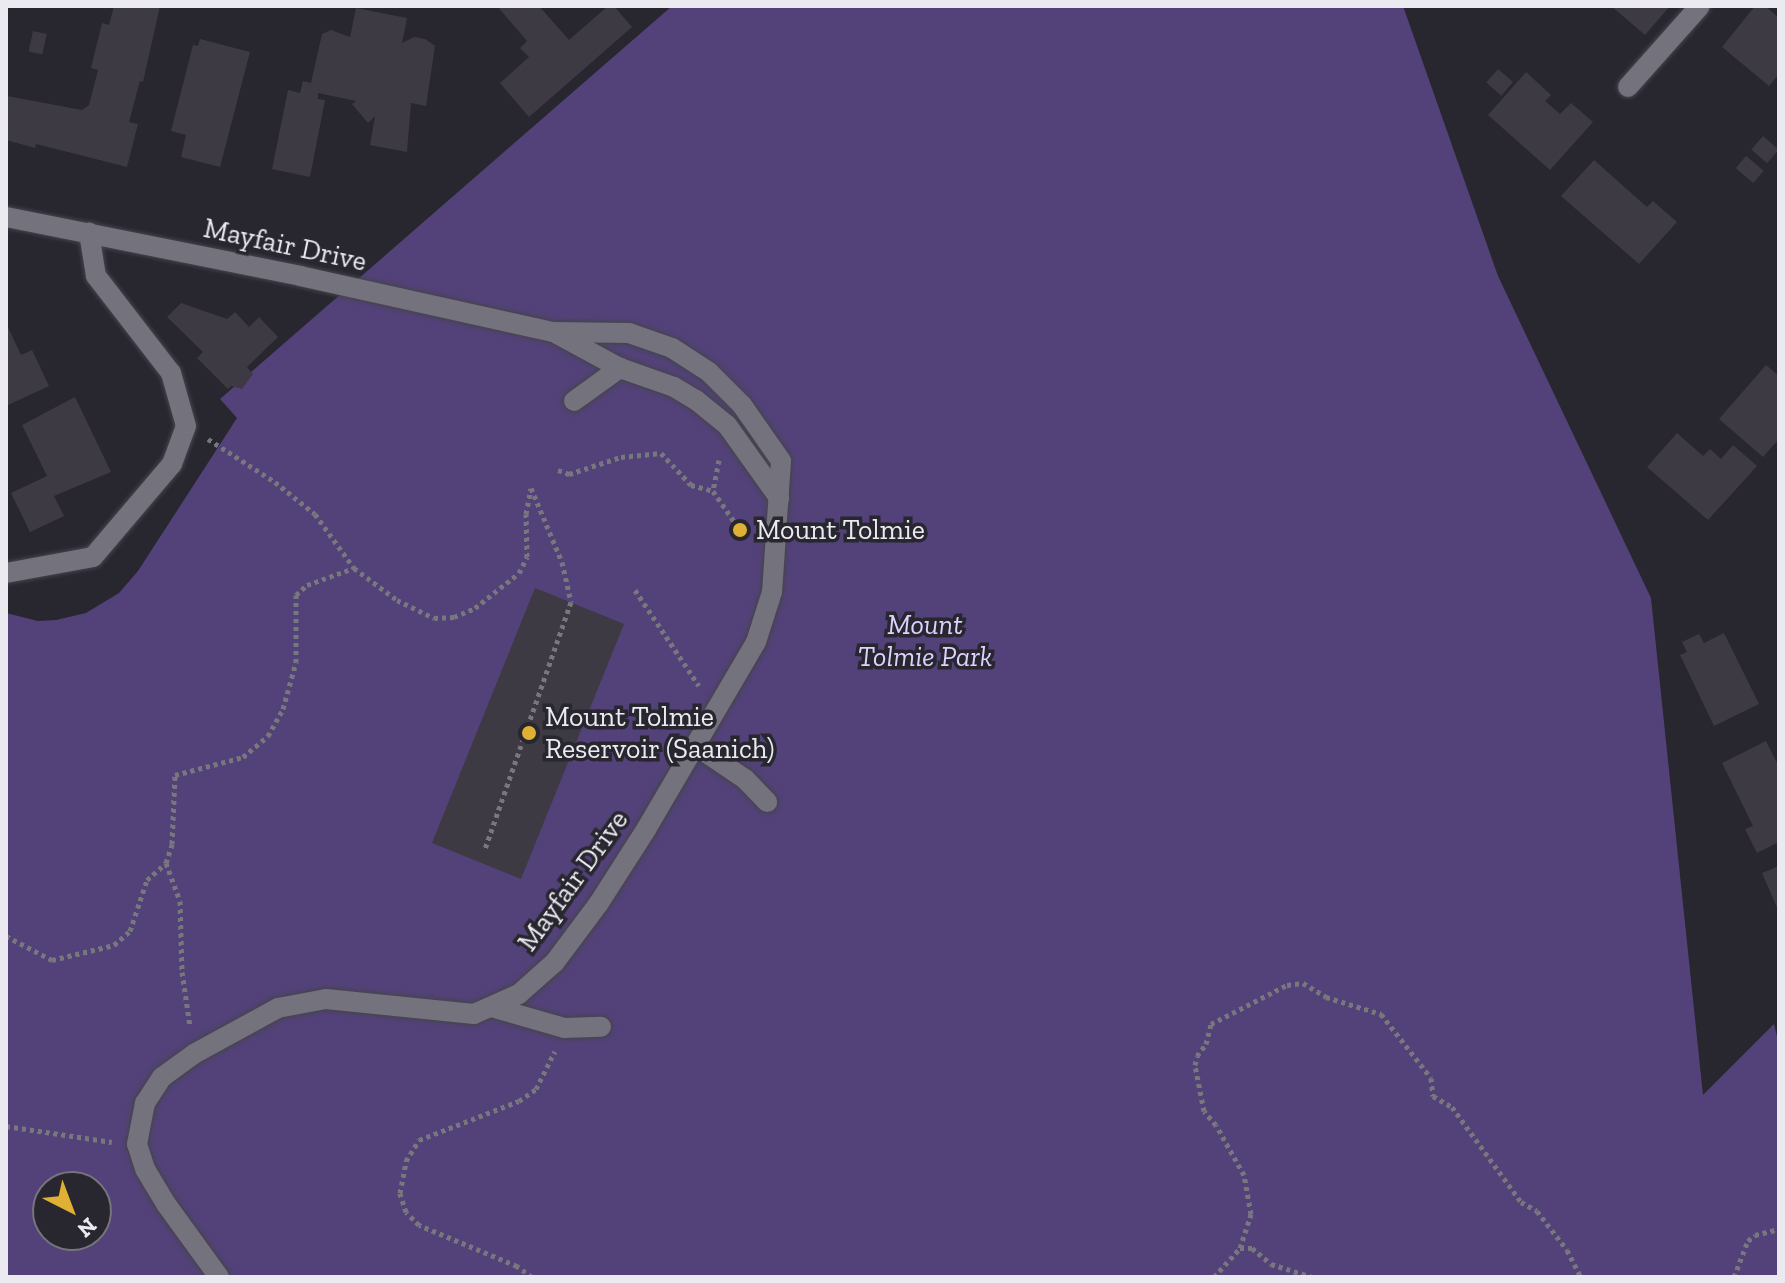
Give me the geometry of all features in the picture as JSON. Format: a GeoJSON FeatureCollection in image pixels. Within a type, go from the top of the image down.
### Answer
{"type":"FeatureCollection","features":[{"type":"Feature","properties":{"kind":"street"},"geometry":{"type":"LineString","coordinates":[[1628,87],[1700,6]]}},
{"type":"Feature","properties":{"kind":"street","name":"Mayfair Drive"},"geometry":{"type":"LineString","coordinates":[[6,217],[553,332],[629,333],[672,348],[709,372],[742,405],[781,461],[772,592],[756,642],[723,702],[599,903],[555,962],[519,994],[474,1014],[442,1013],[353,1000],[303,1002],[259,1016],[194,1054],[162,1077],[145,1103],[137,1144]]}},
{"type":"Feature","properties":{"kind":"street"},"geometry":{"type":"LineString","coordinates":[[6,573],[93,557],[172,464],[186,426],[171,373],[96,276],[89,233]]}},
{"type":"Feature","properties":{"kind":"street","name":"Mayfair Drive"},"geometry":{"type":"LineString","coordinates":[[553,332],[620,368],[674,387],[727,425],[779,498]]}},
{"type":"Feature","properties":{"kind":"street"},"geometry":{"type":"LineString","coordinates":[[574,401],[620,368]]}},
{"type":"Feature","properties":{"kind":"street"},"geometry":{"type":"LineString","coordinates":[[696,746],[745,779],[767,802]]}},
{"type":"Feature","properties":{"kind":"street"},"geometry":{"type":"LineString","coordinates":[[491,1007],[564,1028],[601,1027]]}},
{"type":"Feature","properties":{"kind":"street"},"geometry":{"type":"LineString","coordinates":[[137,1144],[145,1169],[166,1204],[219,1277]]}},
{"type":"Feature","properties":{"kind":"path"},"geometry":{"type":"LineString","coordinates":[[186,426],[232,452],[315,514],[354,568],[397,600],[434,618],[454,617],[475,608],[509,584],[527,557],[526,514],[531,488],[562,562],[571,602],[485,849]]}},
{"type":"Feature","properties":{"kind":"path"},"geometry":{"type":"LineString","coordinates":[[558,470],[569,474],[621,457],[661,453],[691,485],[713,491],[740,530]]}},
{"type":"Feature","properties":{"kind":"path"},"geometry":{"type":"LineString","coordinates":[[713,491],[716,472]]}},
{"type":"Feature","properties":{"kind":"path"},"geometry":{"type":"LineString","coordinates":[[6,936],[52,960],[114,945],[130,931],[147,880],[166,863],[172,844],[175,775],[199,766],[243,757],[268,736],[283,709],[296,662],[296,595],[307,585],[354,568]]}},
{"type":"Feature","properties":{"kind":"path"},"geometry":{"type":"LineString","coordinates":[[635,590],[686,669],[705,693],[723,702]]}},
{"type":"Feature","properties":{"kind":"path"},"geometry":{"type":"LineString","coordinates":[[166,863],[180,901],[185,1006],[194,1054]]}},
{"type":"Feature","properties":{"kind":"path"},"geometry":{"type":"LineString","coordinates":[[1214,1277],[1240,1248],[1251,1214],[1244,1175],[1216,1125],[1204,1111],[1195,1065],[1197,1056],[1206,1044],[1211,1024],[1287,985],[1303,983],[1326,997],[1381,1014],[1431,1078],[1433,1096],[1452,1107],[1521,1202],[1537,1211],[1567,1250],[1581,1277]]}},
{"type":"Feature","properties":{"kind":"path"},"geometry":{"type":"LineString","coordinates":[[532,1277],[517,1266],[419,1225],[406,1212],[400,1193],[406,1161],[419,1140],[519,1101],[536,1089],[564,1028]]}},
{"type":"Feature","properties":{"kind":"path"},"geometry":{"type":"LineString","coordinates":[[6,1126],[137,1144]]}},
{"type":"Feature","properties":{"kind":"path"},"geometry":{"type":"LineString","coordinates":[[1734,1277],[1748,1241],[1755,1235],[1779,1229]]}},
{"type":"Feature","properties":{"kind":"path"},"geometry":{"type":"LineString","coordinates":[[1240,1248],[1252,1248],[1271,1264],[1312,1277]]}},
{"type":"Feature","properties":{"kind":"green space","name":"Mount Tolmie Park"},"geometry":{"type":"Polygon","coordinates":[[[672,6],[1403,6],[1498,276],[1651,598],[1703,1095],[1774,1024],[1779,1045],[1779,1277],[6,1277],[6,613],[38,621],[56,620],[86,613],[119,593],[138,571],[237,418],[220,399],[672,6]]]}},
{"type":"Feature","properties":{"kind":"building"},"geometry":{"type":"Polygon","coordinates":[[[114,6],[160,6],[143,82],[140,81],[129,122],[138,124],[127,167],[36,144],[35,148],[6,140],[7,96],[82,110],[89,105],[98,70],[91,68],[102,23],[109,25],[114,6]]]}},
{"type":"Feature","properties":{"kind":"building"},"geometry":{"type":"Polygon","coordinates":[[[497,6],[539,6],[569,40],[608,6],[614,6],[632,27],[529,117],[500,83],[529,57],[520,48],[527,41],[497,6]]]}},
{"type":"Feature","properties":{"kind":"building"},"geometry":{"type":"Polygon","coordinates":[[[1611,6],[1670,6],[1645,35],[1611,6]]]}},
{"type":"Feature","properties":{"kind":"building"},"geometry":{"type":"Polygon","coordinates":[[[1755,6],[1765,6],[1779,18],[1779,74],[1769,86],[1722,47],[1755,6]]]}},
{"type":"Feature","properties":{"kind":"building"},"geometry":{"type":"Polygon","coordinates":[[[356,8],[407,18],[402,43],[414,37],[425,39],[435,46],[426,106],[411,103],[407,152],[370,145],[375,116],[368,123],[352,104],[356,101],[318,93],[318,99],[325,100],[310,177],[272,169],[288,90],[300,93],[303,81],[311,83],[322,34],[331,30],[350,37],[356,8]]]}},
{"type":"Feature","properties":{"kind":"building"},"geometry":{"type":"Polygon","coordinates":[[[33,31],[47,34],[42,54],[29,52],[33,31]]]}},
{"type":"Feature","properties":{"kind":"building"},"geometry":{"type":"Polygon","coordinates":[[[200,39],[250,52],[220,167],[181,157],[186,135],[171,131],[193,45],[198,46],[200,39]]]}},
{"type":"Feature","properties":{"kind":"building"},"geometry":{"type":"Polygon","coordinates":[[[1498,69],[1513,82],[1501,96],[1486,83],[1498,69]]]}},
{"type":"Feature","properties":{"kind":"building"},"geometry":{"type":"Polygon","coordinates":[[[1526,72],[1551,95],[1545,101],[1560,114],[1571,103],[1593,122],[1550,170],[1488,115],[1526,72]]]}},
{"type":"Feature","properties":{"kind":"building"},"geometry":{"type":"Polygon","coordinates":[[[1763,136],[1779,150],[1767,163],[1751,150],[1763,136]]]}},
{"type":"Feature","properties":{"kind":"building"},"geometry":{"type":"Polygon","coordinates":[[[1746,156],[1764,171],[1753,183],[1736,168],[1746,156]]]}},
{"type":"Feature","properties":{"kind":"building"},"geometry":{"type":"Polygon","coordinates":[[[1594,160],[1647,207],[1653,201],[1677,222],[1639,264],[1561,196],[1594,160]]]}},
{"type":"Feature","properties":{"kind":"building"},"geometry":{"type":"Polygon","coordinates":[[[181,303],[227,319],[235,312],[249,327],[259,317],[278,337],[247,367],[253,374],[242,389],[231,386],[228,389],[197,358],[203,352],[167,317],[181,303]]]}},
{"type":"Feature","properties":{"kind":"building"},"geometry":{"type":"Polygon","coordinates":[[[6,323],[21,355],[32,350],[49,386],[6,406],[6,323]]]}},
{"type":"Feature","properties":{"kind":"building"},"geometry":{"type":"Polygon","coordinates":[[[1766,365],[1779,376],[1779,439],[1763,457],[1719,419],[1766,365]]]}},
{"type":"Feature","properties":{"kind":"building"},"geometry":{"type":"Polygon","coordinates":[[[75,397],[111,472],[54,496],[64,516],[30,532],[11,493],[47,476],[22,425],[75,397]]]}},
{"type":"Feature","properties":{"kind":"building"},"geometry":{"type":"Polygon","coordinates":[[[1677,433],[1703,456],[1710,449],[1721,459],[1733,445],[1757,466],[1708,520],[1647,467],[1677,433]]]}},
{"type":"Feature","properties":{"kind":"building","name":"Mount Tolmie Reservoir (Saanich)"},"geometry":{"type":"Polygon","coordinates":[[[535,588],[624,624],[521,879],[432,843],[535,588]]]}},
{"type":"Feature","properties":{"kind":"building"},"geometry":{"type":"Polygon","coordinates":[[[1724,633],[1759,704],[1714,726],[1680,655],[1687,652],[1682,642],[1699,634],[1704,643],[1724,633]]]}},
{"type":"Feature","properties":{"kind":"building"},"geometry":{"type":"Polygon","coordinates":[[[1766,741],[1779,767],[1779,842],[1757,853],[1745,829],[1753,826],[1722,763],[1766,741]]]}},
{"type":"Feature","properties":{"kind":"building"},"geometry":{"type":"Polygon","coordinates":[[[1779,866],[1779,912],[1762,873],[1779,866]]]}},
{"type":"Feature","properties":{"kind":"place","name":"Mount Tolmie"},"geometry":{"type":"Point","coordinates":[740,530]}},
{"type":"Feature","properties":{"kind":"place","name":"Mount Tolmie Reservoir (Saanich)"},"geometry":{"type":"Point","coordinates":[529,733]}}]}
